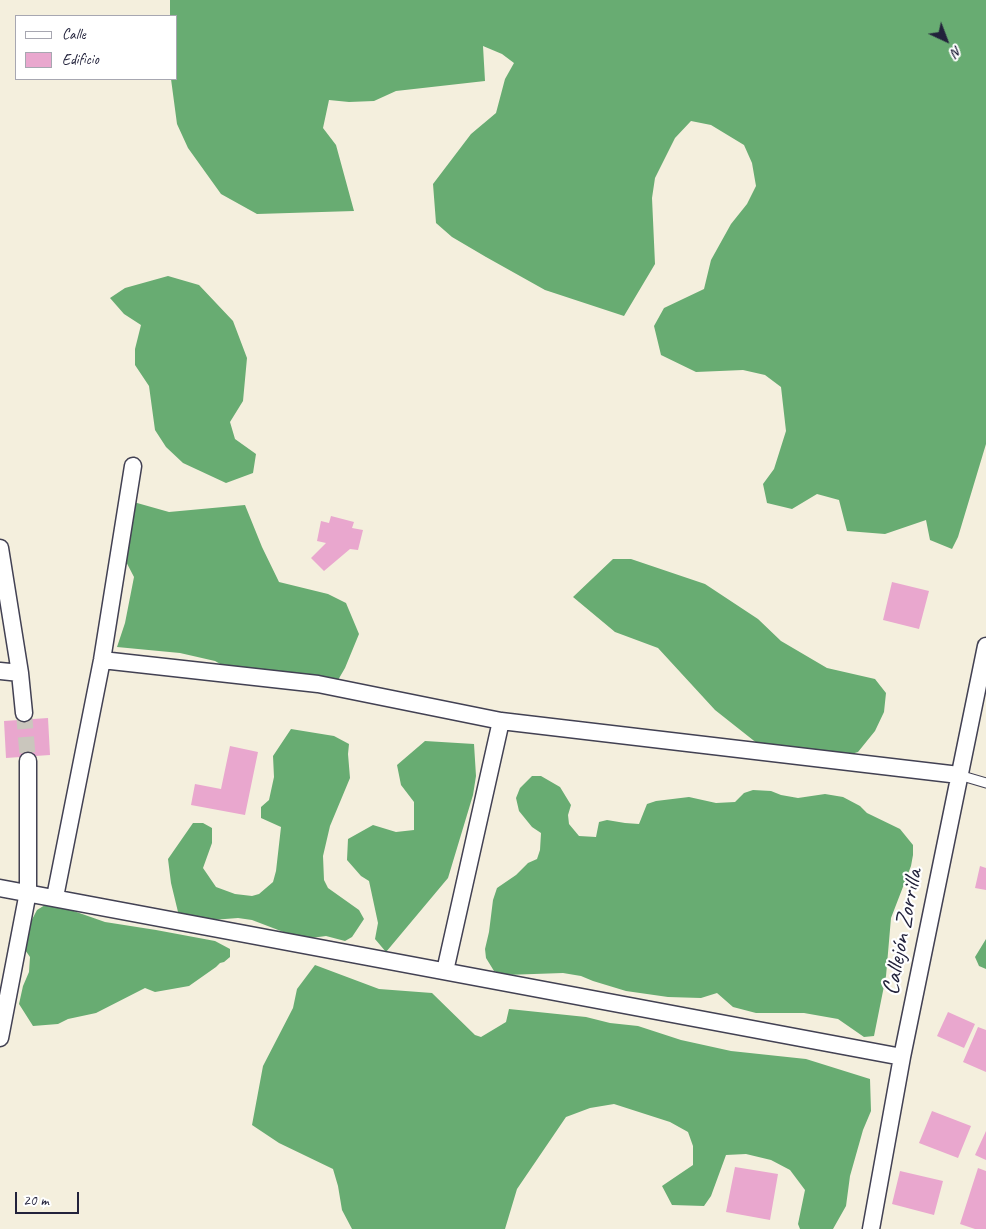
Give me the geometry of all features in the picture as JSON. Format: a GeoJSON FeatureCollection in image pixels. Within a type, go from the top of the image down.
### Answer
{"type":"FeatureCollection","features":[{"type":"Feature","properties":{"kind":"street"},"geometry":{"type":"LineString","coordinates":[[55,897],[102,660],[133,466]]}},
{"type":"Feature","properties":{"kind":"street"},"geometry":{"type":"LineString","coordinates":[[0,548],[20,673],[24,713]]}},
{"type":"Feature","properties":{"kind":"street","name":"Callejón Zorrilla"},"geometry":{"type":"LineString","coordinates":[[871,1229],[902,1057],[986,646]]}},
{"type":"Feature","properties":{"kind":"street"},"geometry":{"type":"LineString","coordinates":[[102,660],[318,684],[501,721],[959,775]]}},
{"type":"Feature","properties":{"kind":"street"},"geometry":{"type":"LineString","coordinates":[[0,671],[20,673]]}},
{"type":"Feature","properties":{"kind":"street"},"geometry":{"type":"LineString","coordinates":[[445,971],[501,721]]}},
{"type":"Feature","properties":{"kind":"street"},"geometry":{"type":"LineString","coordinates":[[0,1038],[28,892],[28,761]]}},
{"type":"Feature","properties":{"kind":"street"},"geometry":{"type":"LineString","coordinates":[[0,888],[902,1057]]}},
{"type":"Feature","properties":{"kind":"lane"},"geometry":{"type":"LineString","coordinates":[[959,775],[986,783]]}},
{"type":"Feature","properties":{"kind":"green space"},"geometry":{"type":"Polygon","coordinates":[[[170,0],[986,0],[986,444],[958,537],[952,549],[930,540],[926,520],[885,534],[847,531],[839,500],[817,494],[792,509],[767,503],[763,484],[774,469],[786,431],[781,387],[765,375],[743,370],[696,372],[661,355],[654,326],[664,308],[704,289],[711,260],[731,224],[747,204],[756,186],[752,163],[744,145],[711,125],[691,121],[675,138],[655,178],[652,198],[655,264],[624,316],[545,290],[452,237],[436,223],[433,184],[471,134],[496,113],[505,79],[514,63],[502,54],[483,46],[485,81],[396,91],[374,101],[349,102],[329,100],[323,128],[336,145],[354,211],[257,214],[221,194],[188,148],[177,124],[171,80],[178,80],[178,15],[170,15],[170,0]]]}},
{"type":"Feature","properties":{"kind":"green space"},"geometry":{"type":"Polygon","coordinates":[[[168,276],[199,285],[233,321],[247,358],[243,401],[230,422],[235,439],[256,454],[253,473],[226,483],[183,463],[166,447],[155,430],[149,386],[135,365],[135,349],[141,325],[124,314],[110,298],[125,288],[168,276]]]}},
{"type":"Feature","properties":{"kind":"green space"},"geometry":{"type":"Polygon","coordinates":[[[130,501],[169,512],[245,505],[279,582],[328,594],[346,603],[359,634],[345,668],[334,687],[245,678],[215,661],[180,653],[117,647],[125,623],[134,577],[122,554],[130,501]]]}},
{"type":"Feature","properties":{"kind":"green space"},"geometry":{"type":"Polygon","coordinates":[[[613,559],[631,559],[705,584],[758,619],[781,641],[827,668],[875,679],[886,693],[884,712],[875,731],[858,752],[819,764],[758,744],[715,710],[658,648],[615,632],[573,597],[613,559]]]}},
{"type":"Feature","properties":{"kind":"green space"},"geometry":{"type":"Polygon","coordinates":[[[291,729],[334,736],[349,744],[350,778],[330,826],[323,856],[324,880],[328,888],[359,910],[364,919],[352,937],[345,941],[326,936],[311,938],[294,936],[252,920],[238,918],[212,920],[180,916],[178,912],[171,883],[168,859],[193,823],[203,823],[212,828],[212,843],[203,868],[216,887],[235,894],[252,896],[259,894],[273,882],[281,827],[261,818],[261,807],[269,800],[274,777],[273,756],[291,729]]]}},
{"type":"Feature","properties":{"kind":"green space"},"geometry":{"type":"Polygon","coordinates":[[[425,741],[474,744],[476,776],[473,795],[448,878],[386,952],[375,939],[378,923],[369,881],[361,876],[347,860],[348,839],[373,825],[396,832],[414,830],[414,802],[401,785],[397,765],[425,741]]]}},
{"type":"Feature","properties":{"kind":"green space"},"geometry":{"type":"Polygon","coordinates":[[[532,776],[541,776],[560,787],[571,805],[568,815],[569,824],[579,836],[596,837],[599,822],[607,820],[639,824],[647,804],[656,801],[689,797],[716,803],[735,802],[744,793],[753,790],[771,791],[798,798],[825,794],[843,797],[860,806],[867,813],[900,829],[913,845],[913,855],[911,866],[891,918],[886,976],[874,1036],[864,1037],[838,1019],[804,1013],[756,1013],[733,1007],[717,993],[701,998],[668,997],[626,991],[581,976],[563,973],[505,975],[494,971],[486,958],[485,949],[493,900],[497,888],[516,875],[528,863],[537,859],[540,850],[541,833],[532,827],[519,811],[516,798],[520,788],[532,776]]]}},
{"type":"Feature","properties":{"kind":"green space"},"geometry":{"type":"Polygon","coordinates":[[[45,905],[65,908],[105,922],[215,941],[230,949],[230,957],[189,986],[155,992],[145,988],[96,1013],[68,1019],[58,1024],[33,1026],[19,1004],[23,986],[29,972],[30,957],[23,947],[26,931],[37,910],[45,905]]]}},
{"type":"Feature","properties":{"kind":"green space"},"geometry":{"type":"Polygon","coordinates":[[[986,939],[986,969],[979,966],[975,957],[986,939]]]}},
{"type":"Feature","properties":{"kind":"green space"},"geometry":{"type":"Polygon","coordinates":[[[315,965],[379,989],[432,993],[475,1035],[481,1037],[506,1022],[509,1009],[586,1017],[610,1023],[638,1026],[681,1040],[731,1051],[806,1059],[870,1079],[871,1111],[863,1130],[850,1176],[846,1206],[833,1229],[800,1229],[798,1224],[805,1190],[790,1170],[771,1160],[746,1154],[726,1155],[711,1196],[704,1206],[672,1205],[662,1186],[693,1165],[693,1146],[688,1132],[670,1122],[614,1104],[590,1108],[566,1117],[517,1189],[505,1229],[352,1229],[342,1210],[333,1169],[279,1143],[252,1125],[263,1066],[293,1008],[297,989],[315,965]]]}},
{"type":"Feature","properties":{"kind":"building"},"geometry":{"type":"Polygon","coordinates":[[[331,516],[354,522],[352,528],[363,530],[358,550],[350,549],[324,571],[311,558],[326,543],[317,541],[321,521],[329,523],[331,516]]]}},
{"type":"Feature","properties":{"kind":"building"},"geometry":{"type":"Polygon","coordinates":[[[892,582],[929,591],[919,629],[883,620],[892,582]]]}},
{"type":"Feature","properties":{"kind":"building"},"geometry":{"type":"Polygon","coordinates":[[[48,718],[50,755],[6,758],[4,721],[48,718]]]}},
{"type":"Feature","properties":{"kind":"building"},"geometry":{"type":"Polygon","coordinates":[[[230,746],[258,752],[245,815],[191,805],[195,784],[221,789],[230,746]]]}},
{"type":"Feature","properties":{"kind":"building"},"geometry":{"type":"Polygon","coordinates":[[[980,866],[986,868],[986,890],[975,888],[980,866]]]}},
{"type":"Feature","properties":{"kind":"building"},"geometry":{"type":"Polygon","coordinates":[[[948,1012],[975,1024],[964,1048],[937,1036],[948,1012]]]}},
{"type":"Feature","properties":{"kind":"building"},"geometry":{"type":"Polygon","coordinates":[[[978,1027],[986,1030],[986,1072],[963,1062],[978,1027]]]}},
{"type":"Feature","properties":{"kind":"building"},"geometry":{"type":"Polygon","coordinates":[[[932,1111],[971,1126],[958,1158],[919,1143],[932,1111]]]}},
{"type":"Feature","properties":{"kind":"building"},"geometry":{"type":"Polygon","coordinates":[[[986,1131],[986,1160],[975,1155],[986,1131]]]}},
{"type":"Feature","properties":{"kind":"building"},"geometry":{"type":"Polygon","coordinates":[[[735,1167],[778,1174],[770,1220],[726,1212],[735,1167]]]}},
{"type":"Feature","properties":{"kind":"building"},"geometry":{"type":"Polygon","coordinates":[[[978,1168],[986,1171],[986,1229],[975,1229],[960,1224],[978,1168]]]}},
{"type":"Feature","properties":{"kind":"building"},"geometry":{"type":"Polygon","coordinates":[[[900,1171],[943,1181],[934,1215],[892,1204],[900,1171]]]}},
{"type":"Feature","properties":{"kind":"tunnel"},"geometry":{"type":"LineString","coordinates":[[24,713],[28,761]]}}]}
